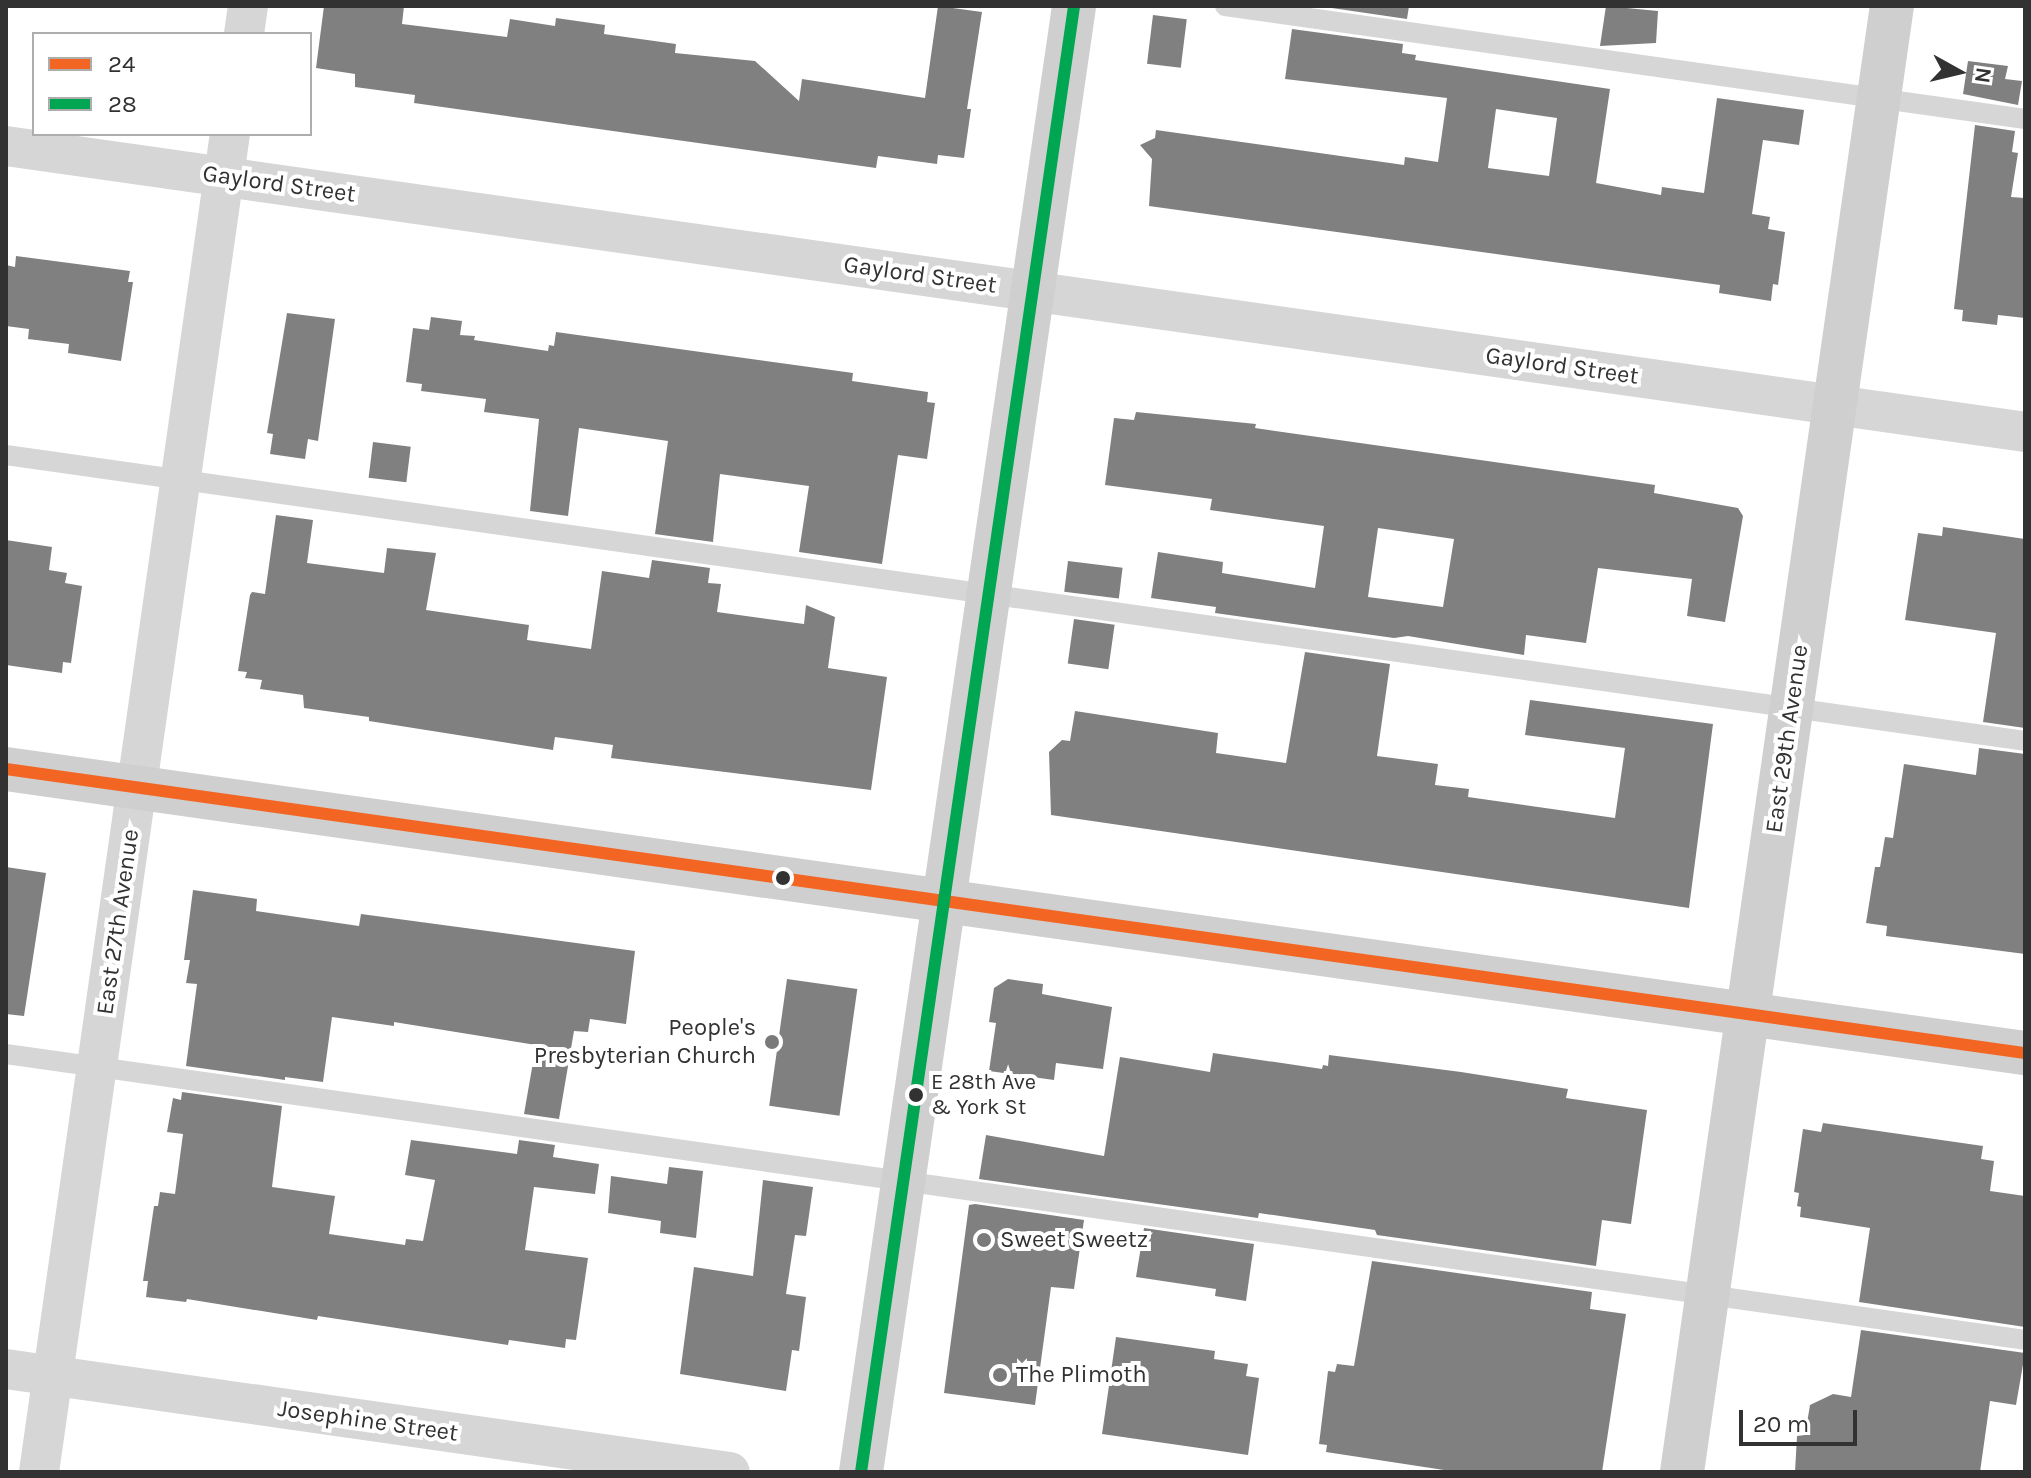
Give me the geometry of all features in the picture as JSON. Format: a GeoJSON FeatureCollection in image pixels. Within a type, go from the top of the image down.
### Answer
{"type":"FeatureCollection","features":[{"type":"Feature","properties":{"kind":"street"},"geometry":{"type":"LineString","coordinates":[[244,32],[248,6]]}},
{"type":"Feature","properties":{"kind":"street"},"geometry":{"type":"LineString","coordinates":[[861,1472],[1074,6]]}},
{"type":"Feature","properties":{"kind":"street","name":"East 29th Avenue"},"geometry":{"type":"LineString","coordinates":[[1682,1472],[1892,6]]}},
{"type":"Feature","properties":{"kind":"street","name":"East 27th Avenue"},"geometry":{"type":"LineString","coordinates":[[39,1472],[230,136]]}},
{"type":"Feature","properties":{"kind":"street","name":"Gaylord Street"},"geometry":{"type":"LineString","coordinates":[[6,146],[2025,432]]}},
{"type":"Feature","properties":{"kind":"street"},"geometry":{"type":"LineString","coordinates":[[6,769],[2025,1053]]}},
{"type":"Feature","properties":{"kind":"street","name":"Josephine Street"},"geometry":{"type":"LineString","coordinates":[[6,1369],[730,1472]]}},
{"type":"Feature","properties":{"kind":"lane"},"geometry":{"type":"LineString","coordinates":[[1225,6],[2025,119]]}},
{"type":"Feature","properties":{"kind":"lane"},"geometry":{"type":"LineString","coordinates":[[6,455],[2025,741]]}},
{"type":"Feature","properties":{"kind":"lane"},"geometry":{"type":"LineString","coordinates":[[6,1054],[2025,1340]]}},
{"type":"Feature","properties":{"kind":"building"},"geometry":{"type":"Polygon","coordinates":[[[324,6],[404,6],[402,24],[507,37],[510,19],[555,26],[556,18],[605,25],[604,34],[676,44],[675,53],[755,61],[799,101],[802,79],[925,98],[938,6],[982,12],[967,109],[971,109],[964,158],[938,155],[937,164],[878,156],[876,168],[414,103],[415,95],[355,87],[355,74],[316,68],[324,6]]]}},
{"type":"Feature","properties":{"kind":"building"},"geometry":{"type":"Polygon","coordinates":[[[1318,6],[1409,6],[1407,19],[1318,6]]]}},
{"type":"Feature","properties":{"kind":"building"},"geometry":{"type":"Polygon","coordinates":[[[1606,6],[1658,11],[1656,43],[1600,46],[1606,6]]]}},
{"type":"Feature","properties":{"kind":"building"},"geometry":{"type":"Polygon","coordinates":[[[1153,15],[1187,19],[1181,68],[1147,64],[1153,15]]]}},
{"type":"Feature","properties":{"kind":"building"},"geometry":{"type":"Polygon","coordinates":[[[1292,29],[1403,44],[1402,53],[1416,55],[1415,60],[1610,89],[1596,183],[1661,195],[1662,187],[1704,193],[1717,98],[1804,110],[1799,145],[1763,140],[1752,214],[1770,217],[1768,229],[1785,232],[1778,285],[1773,284],[1771,301],[1719,293],[1720,285],[1149,206],[1152,159],[1140,145],[1155,138],[1156,130],[1404,165],[1405,157],[1438,162],[1447,98],[1285,79],[1292,29]],[[1496,109],[1488,168],[1549,176],[1557,118],[1496,109]]]}},
{"type":"Feature","properties":{"kind":"building"},"geometry":{"type":"Polygon","coordinates":[[[1968,61],[2008,66],[2005,79],[2022,81],[2018,105],[1963,94],[1968,61]]]}},
{"type":"Feature","properties":{"kind":"building"},"geometry":{"type":"Polygon","coordinates":[[[1975,125],[2015,131],[2012,152],[2018,153],[2011,197],[2025,198],[2025,318],[1998,315],[1997,325],[1962,321],[1963,310],[1954,309],[1975,125]]]}},
{"type":"Feature","properties":{"kind":"building"},"geometry":{"type":"Polygon","coordinates":[[[16,256],[130,271],[128,282],[133,282],[121,361],[68,353],[69,344],[28,339],[29,329],[6,326],[6,265],[15,267],[16,256]]]}},
{"type":"Feature","properties":{"kind":"building"},"geometry":{"type":"Polygon","coordinates":[[[287,313],[335,319],[318,441],[308,439],[305,459],[270,454],[273,434],[267,433],[287,313]]]}},
{"type":"Feature","properties":{"kind":"building"},"geometry":{"type":"Polygon","coordinates":[[[431,317],[462,321],[460,335],[475,336],[474,340],[548,351],[549,345],[554,346],[556,332],[853,373],[852,381],[928,392],[927,402],[935,403],[927,459],[898,455],[882,564],[799,552],[809,486],[720,474],[713,542],[655,534],[668,441],[579,428],[568,516],[530,511],[539,419],[484,412],[486,399],[421,391],[422,384],[406,382],[413,328],[429,330],[431,317]]]}},
{"type":"Feature","properties":{"kind":"building"},"geometry":{"type":"Polygon","coordinates":[[[1136,412],[1256,424],[1255,428],[1655,485],[1654,493],[1738,508],[1743,516],[1725,622],[1687,616],[1692,579],[1598,568],[1586,643],[1526,635],[1524,655],[1408,636],[1394,638],[1215,613],[1216,607],[1151,598],[1158,552],[1223,562],[1222,573],[1315,588],[1324,526],[1210,510],[1212,499],[1105,485],[1114,418],[1134,420],[1136,412]],[[1378,528],[1368,597],[1443,607],[1454,539],[1378,528]]]}},
{"type":"Feature","properties":{"kind":"building"},"geometry":{"type":"Polygon","coordinates":[[[373,442],[411,447],[406,482],[369,478],[373,442]]]}},
{"type":"Feature","properties":{"kind":"building"},"geometry":{"type":"Polygon","coordinates":[[[276,515],[313,520],[307,563],[384,573],[387,548],[436,553],[426,610],[529,625],[527,640],[591,649],[602,571],[649,578],[652,560],[710,568],[708,583],[721,584],[717,612],[804,624],[806,605],[835,617],[828,668],[887,677],[871,790],[611,758],[613,745],[555,737],[553,750],[369,721],[369,717],[304,708],[303,695],[260,689],[262,680],[245,678],[247,672],[238,671],[250,595],[252,592],[265,594],[276,515]]]}},
{"type":"Feature","properties":{"kind":"building"},"geometry":{"type":"Polygon","coordinates":[[[1943,527],[2025,539],[2025,728],[1983,722],[1996,633],[1905,620],[1918,533],[1942,536],[1943,527]]]}},
{"type":"Feature","properties":{"kind":"building"},"geometry":{"type":"Polygon","coordinates":[[[6,540],[52,547],[49,570],[67,573],[65,583],[82,586],[71,663],[63,662],[62,673],[6,665],[6,540]]]}},
{"type":"Feature","properties":{"kind":"building"},"geometry":{"type":"Polygon","coordinates":[[[1068,561],[1123,568],[1119,598],[1064,592],[1068,561]]]}},
{"type":"Feature","properties":{"kind":"building"},"geometry":{"type":"Polygon","coordinates":[[[1074,619],[1115,625],[1108,669],[1068,664],[1074,619]]]}},
{"type":"Feature","properties":{"kind":"building"},"geometry":{"type":"Polygon","coordinates":[[[1305,652],[1390,664],[1377,756],[1438,764],[1435,785],[1469,789],[1468,797],[1615,818],[1625,748],[1525,735],[1530,700],[1713,724],[1689,908],[1051,815],[1049,752],[1062,740],[1070,741],[1075,711],[1218,733],[1216,753],[1286,763],[1305,652]]]}},
{"type":"Feature","properties":{"kind":"building"},"geometry":{"type":"Polygon","coordinates":[[[1979,748],[2025,754],[2025,954],[1886,936],[1887,926],[1866,923],[1875,867],[1880,867],[1885,837],[1893,838],[1904,764],[1976,775],[1979,748]]]}},
{"type":"Feature","properties":{"kind":"building"},"geometry":{"type":"Polygon","coordinates":[[[6,867],[46,873],[24,1016],[6,1014],[6,867]]]}},
{"type":"Feature","properties":{"kind":"building"},"geometry":{"type":"Polygon","coordinates":[[[193,890],[257,899],[256,911],[359,926],[361,914],[635,951],[626,1024],[590,1019],[588,1032],[574,1031],[559,1119],[524,1114],[536,1045],[394,1022],[394,1026],[332,1017],[323,1082],[285,1077],[285,1080],[186,1066],[197,984],[186,983],[190,960],[184,960],[193,890]]]}},
{"type":"Feature","properties":{"kind":"building"},"geometry":{"type":"Polygon","coordinates":[[[787,979],[857,989],[839,1116],[769,1106],[787,979]]]}},
{"type":"Feature","properties":{"kind":"building"},"geometry":{"type":"Polygon","coordinates":[[[1008,979],[1043,984],[1042,994],[1112,1007],[1103,1069],[1056,1063],[1054,1080],[989,1071],[996,1023],[989,1022],[994,988],[1008,979]]]}},
{"type":"Feature","properties":{"kind":"building"},"geometry":{"type":"Polygon","coordinates":[[[1213,1053],[1322,1069],[1323,1065],[1328,1066],[1329,1055],[1461,1072],[1568,1089],[1566,1098],[1647,1110],[1631,1224],[1602,1220],[1596,1266],[1377,1235],[1375,1230],[1259,1213],[1258,1218],[979,1179],[986,1135],[1104,1156],[1120,1057],[1210,1072],[1213,1053]]]}},
{"type":"Feature","properties":{"kind":"building"},"geometry":{"type":"Polygon","coordinates":[[[182,1092],[282,1106],[272,1187],[335,1196],[329,1234],[405,1245],[406,1239],[423,1241],[435,1180],[405,1175],[411,1140],[517,1154],[519,1140],[555,1145],[553,1157],[599,1164],[595,1194],[534,1187],[525,1250],[588,1258],[576,1340],[566,1339],[565,1348],[509,1340],[508,1345],[318,1316],[317,1320],[187,1299],[186,1302],[146,1297],[148,1281],[143,1281],[154,1206],[158,1206],[160,1192],[175,1194],[183,1134],[167,1132],[173,1098],[181,1100],[182,1092]]]}},
{"type":"Feature","properties":{"kind":"building"},"geometry":{"type":"Polygon","coordinates":[[[1823,1123],[1983,1146],[1981,1159],[1994,1161],[1990,1191],[2025,1196],[2025,1327],[1859,1302],[1870,1228],[1800,1217],[1801,1207],[1797,1206],[1799,1193],[1794,1192],[1803,1129],[1821,1132],[1823,1123]]]}},
{"type":"Feature","properties":{"kind":"building"},"geometry":{"type":"Polygon","coordinates":[[[669,1167],[703,1171],[696,1238],[660,1233],[661,1221],[608,1213],[611,1176],[667,1184],[669,1167]]]}},
{"type":"Feature","properties":{"kind":"building"},"geometry":{"type":"Polygon","coordinates":[[[763,1180],[813,1187],[806,1236],[795,1235],[786,1294],[806,1297],[799,1351],[792,1350],[786,1391],[680,1374],[694,1267],[753,1276],[763,1180]]]}},
{"type":"Feature","properties":{"kind":"building"},"geometry":{"type":"Polygon","coordinates":[[[969,1205],[1084,1220],[1074,1289],[1051,1287],[1035,1405],[944,1393],[969,1205]]]}},
{"type":"Feature","properties":{"kind":"building"},"geometry":{"type":"Polygon","coordinates":[[[1144,1228],[1254,1244],[1246,1301],[1215,1296],[1216,1289],[1136,1277],[1144,1228]]]}},
{"type":"Feature","properties":{"kind":"building"},"geometry":{"type":"Polygon","coordinates":[[[1372,1261],[1592,1292],[1590,1309],[1626,1314],[1602,1472],[1457,1472],[1326,1452],[1327,1445],[1319,1444],[1328,1371],[1335,1372],[1337,1364],[1354,1366],[1372,1261]]]}},
{"type":"Feature","properties":{"kind":"building"},"geometry":{"type":"Polygon","coordinates":[[[1861,1330],[2025,1353],[2016,1405],[1990,1401],[1980,1472],[1795,1472],[1797,1436],[1805,1435],[1810,1405],[1833,1394],[1851,1397],[1861,1330]]]}},
{"type":"Feature","properties":{"kind":"building"},"geometry":{"type":"Polygon","coordinates":[[[1116,1337],[1215,1351],[1214,1359],[1248,1364],[1246,1376],[1259,1378],[1248,1455],[1102,1434],[1116,1337]]]}},
{"type":"Feature","properties":{"kind":"transit line","name":"28"},"geometry":{"type":"LineString","coordinates":[[861,1472],[1074,6]]}},
{"type":"Feature","properties":{"kind":"transit line","name":"24"},"geometry":{"type":"LineString","coordinates":[[6,769],[2025,1053]]}},
{"type":"Feature","properties":{"kind":"place","name":"People's Presbyterian Church"},"geometry":{"type":"Point","coordinates":[772,1042]}},
{"type":"Feature","properties":{"kind":"place","name":"E 28th Ave & York St"},"geometry":{"type":"Point","coordinates":[916,1095]}},
{"type":"Feature","properties":{"kind":"place","name":"Sweet Sweetz"},"geometry":{"type":"Point","coordinates":[984,1240]}},
{"type":"Feature","properties":{"kind":"place","name":"The Plimoth"},"geometry":{"type":"Point","coordinates":[1000,1375]}}]}
